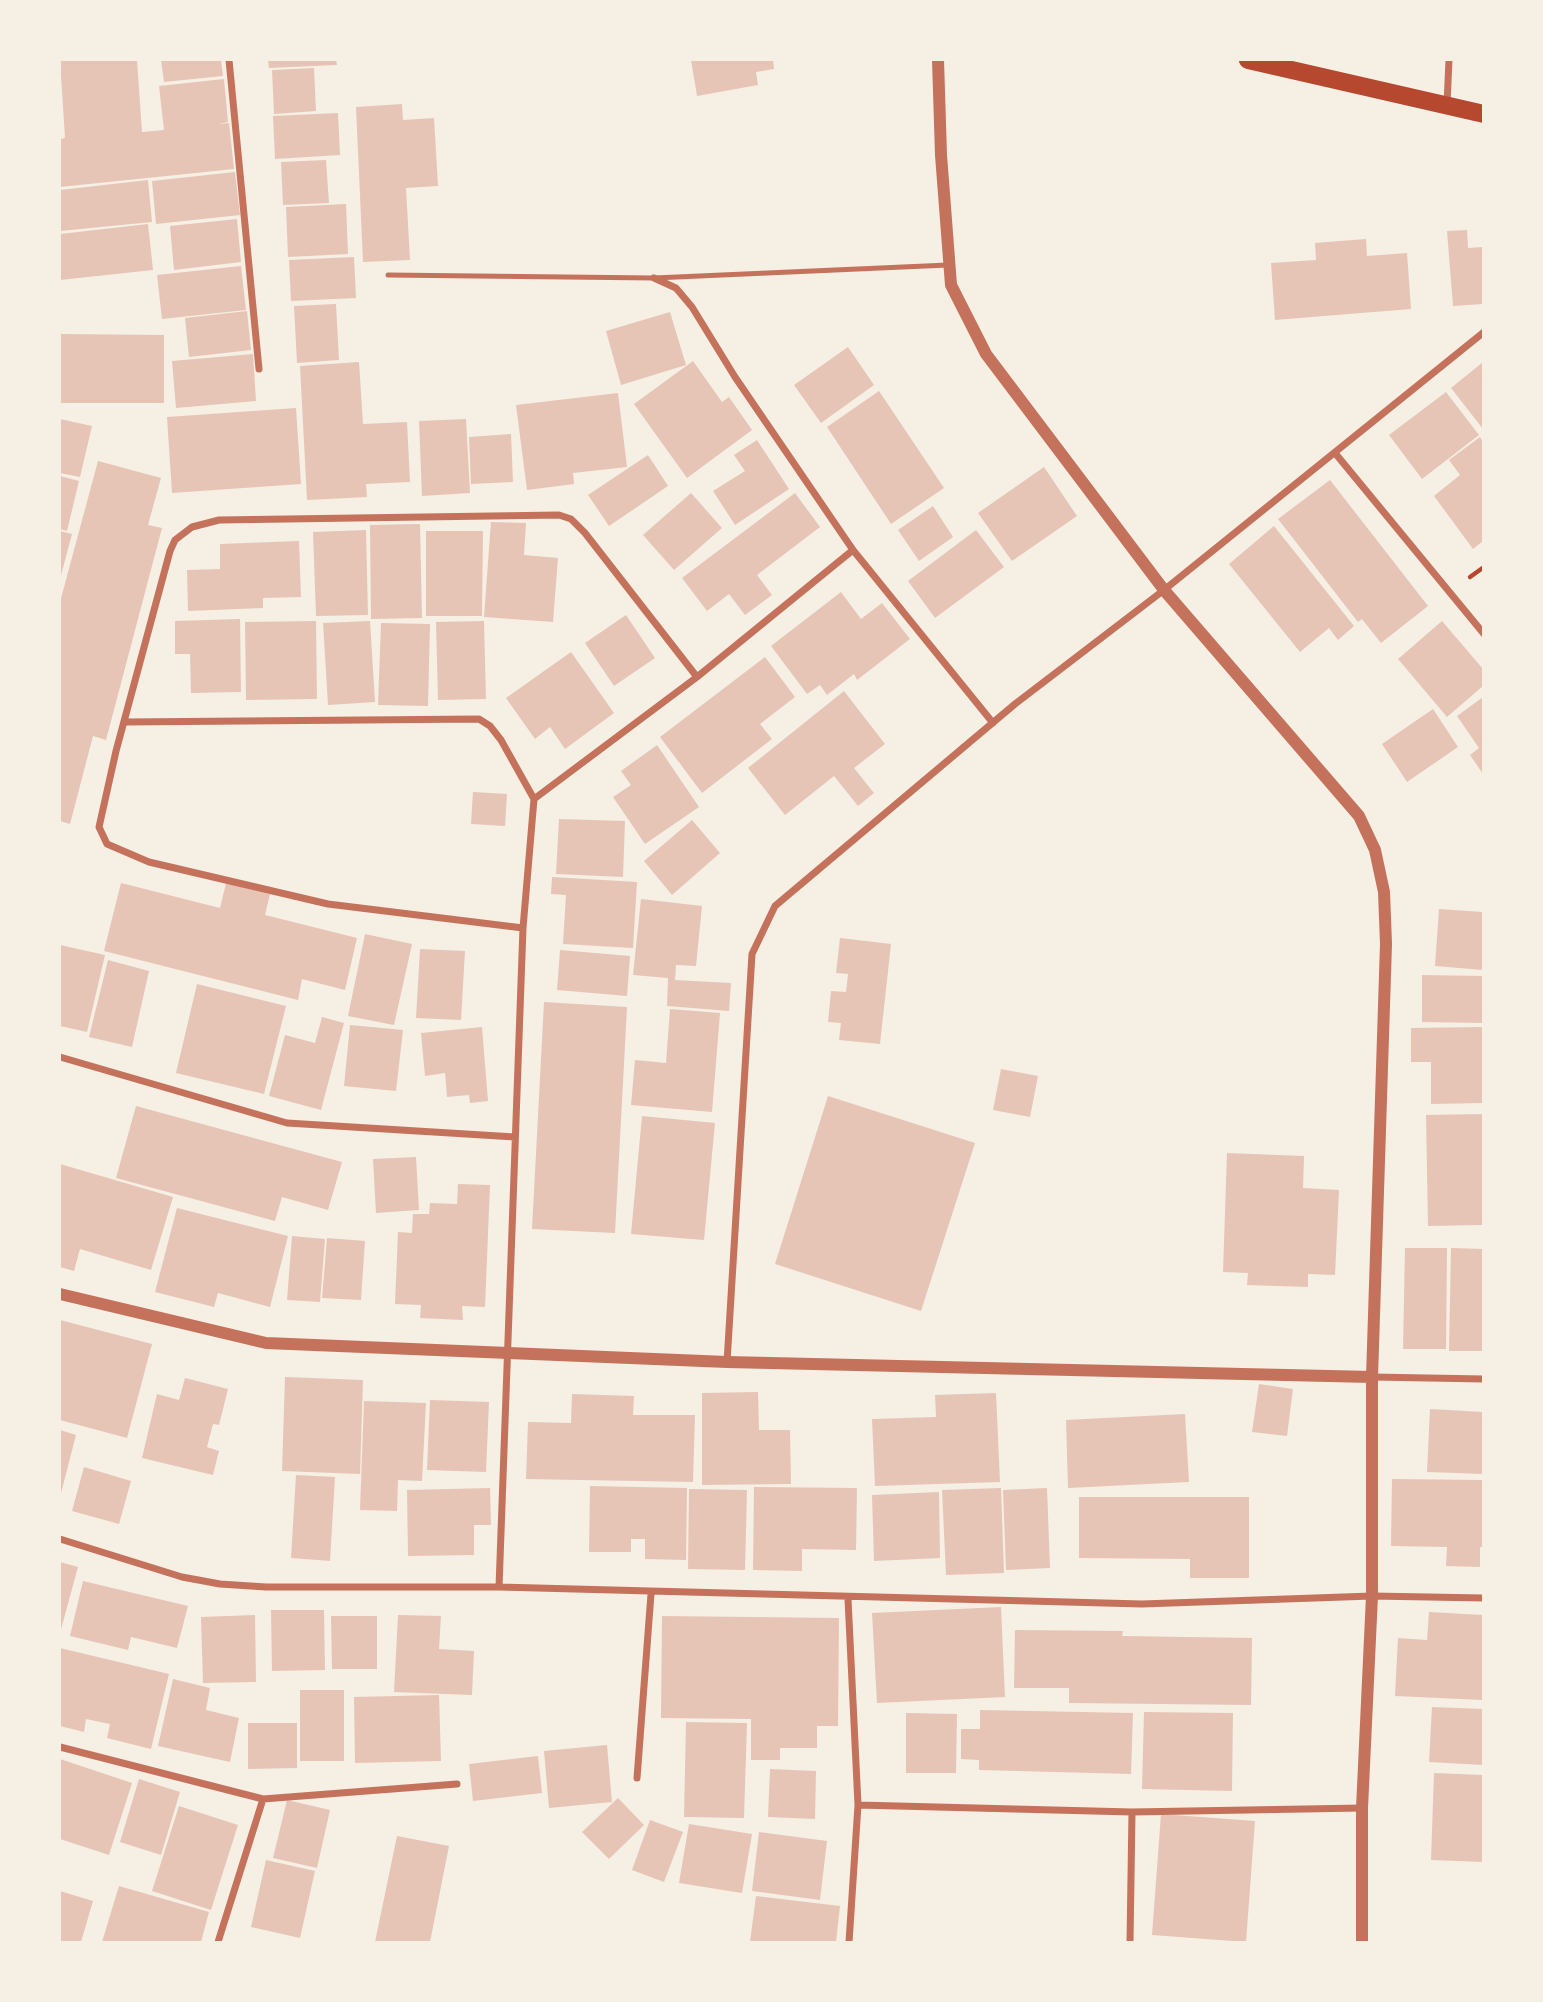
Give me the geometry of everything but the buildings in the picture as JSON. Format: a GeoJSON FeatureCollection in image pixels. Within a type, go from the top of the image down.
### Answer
{"type":"FeatureCollection","features":[{"type":"Feature","properties":{"kind":"main road"},"geometry":{"type":"LineString","coordinates":[[1248,60],[1483,114]]}},
{"type":"Feature","properties":{"kind":"street"},"geometry":{"type":"LineString","coordinates":[[229,60],[259,369]]}},
{"type":"Feature","properties":{"kind":"street"},"geometry":{"type":"LineString","coordinates":[[938,60],[941,155],[951,285],[986,354],[1164,590],[1359,816],[1375,850],[1384,892],[1386,944],[1372,1377],[1372,1596],[1362,1808],[1362,1942]]}},
{"type":"Feature","properties":{"kind":"street"},"geometry":{"type":"LineString","coordinates":[[1447,107],[1449,60]]}},
{"type":"Feature","properties":{"kind":"street"},"geometry":{"type":"LineString","coordinates":[[654,278],[676,288],[702,320],[735,377],[853,550],[993,723]]}},
{"type":"Feature","properties":{"kind":"street"},"geometry":{"type":"LineString","coordinates":[[727,1362],[751,964],[764,926],[775,906],[993,723],[1164,590],[1483,332]]}},
{"type":"Feature","properties":{"kind":"street"},"geometry":{"type":"LineString","coordinates":[[1335,453],[1483,634]]}},
{"type":"Feature","properties":{"kind":"street"},"geometry":{"type":"LineString","coordinates":[[523,928],[328,904],[128,855],[107,844],[99,827],[170,551],[181,533],[202,522],[219,520],[559,515],[571,520],[585,533],[697,677]]}},
{"type":"Feature","properties":{"kind":"street"},"geometry":{"type":"LineString","coordinates":[[534,799],[697,677],[853,550]]}},
{"type":"Feature","properties":{"kind":"street"},"geometry":{"type":"LineString","coordinates":[[126,722],[479,719],[490,726],[501,740],[534,799],[523,928],[499,1587]]}},
{"type":"Feature","properties":{"kind":"street"},"geometry":{"type":"LineString","coordinates":[[60,1057],[287,1123],[515,1137]]}},
{"type":"Feature","properties":{"kind":"street"},"geometry":{"type":"LineString","coordinates":[[60,1294],[266,1343],[727,1362],[1483,1379]]}},
{"type":"Feature","properties":{"kind":"street"},"geometry":{"type":"LineString","coordinates":[[60,1539],[182,1577],[220,1584],[499,1587],[651,1594],[1142,1604],[1372,1596],[1483,1598]]}},
{"type":"Feature","properties":{"kind":"street"},"geometry":{"type":"LineString","coordinates":[[637,1777],[651,1594]]}},
{"type":"Feature","properties":{"kind":"street"},"geometry":{"type":"LineString","coordinates":[[848,1599],[858,1805],[849,1942]]}},
{"type":"Feature","properties":{"kind":"street"},"geometry":{"type":"LineString","coordinates":[[60,1746],[263,1799],[457,1784]]}},
{"type":"Feature","properties":{"kind":"street"},"geometry":{"type":"LineString","coordinates":[[218,1942],[263,1799]]}},
{"type":"Feature","properties":{"kind":"street"},"geometry":{"type":"LineString","coordinates":[[858,1805],[1132,1812],[1362,1808]]}},
{"type":"Feature","properties":{"kind":"street"},"geometry":{"type":"LineString","coordinates":[[1130,1942],[1132,1812]]}},
{"type":"Feature","properties":{"kind":"lane"},"geometry":{"type":"LineString","coordinates":[[388,275],[654,278],[949,265]]}}]}
